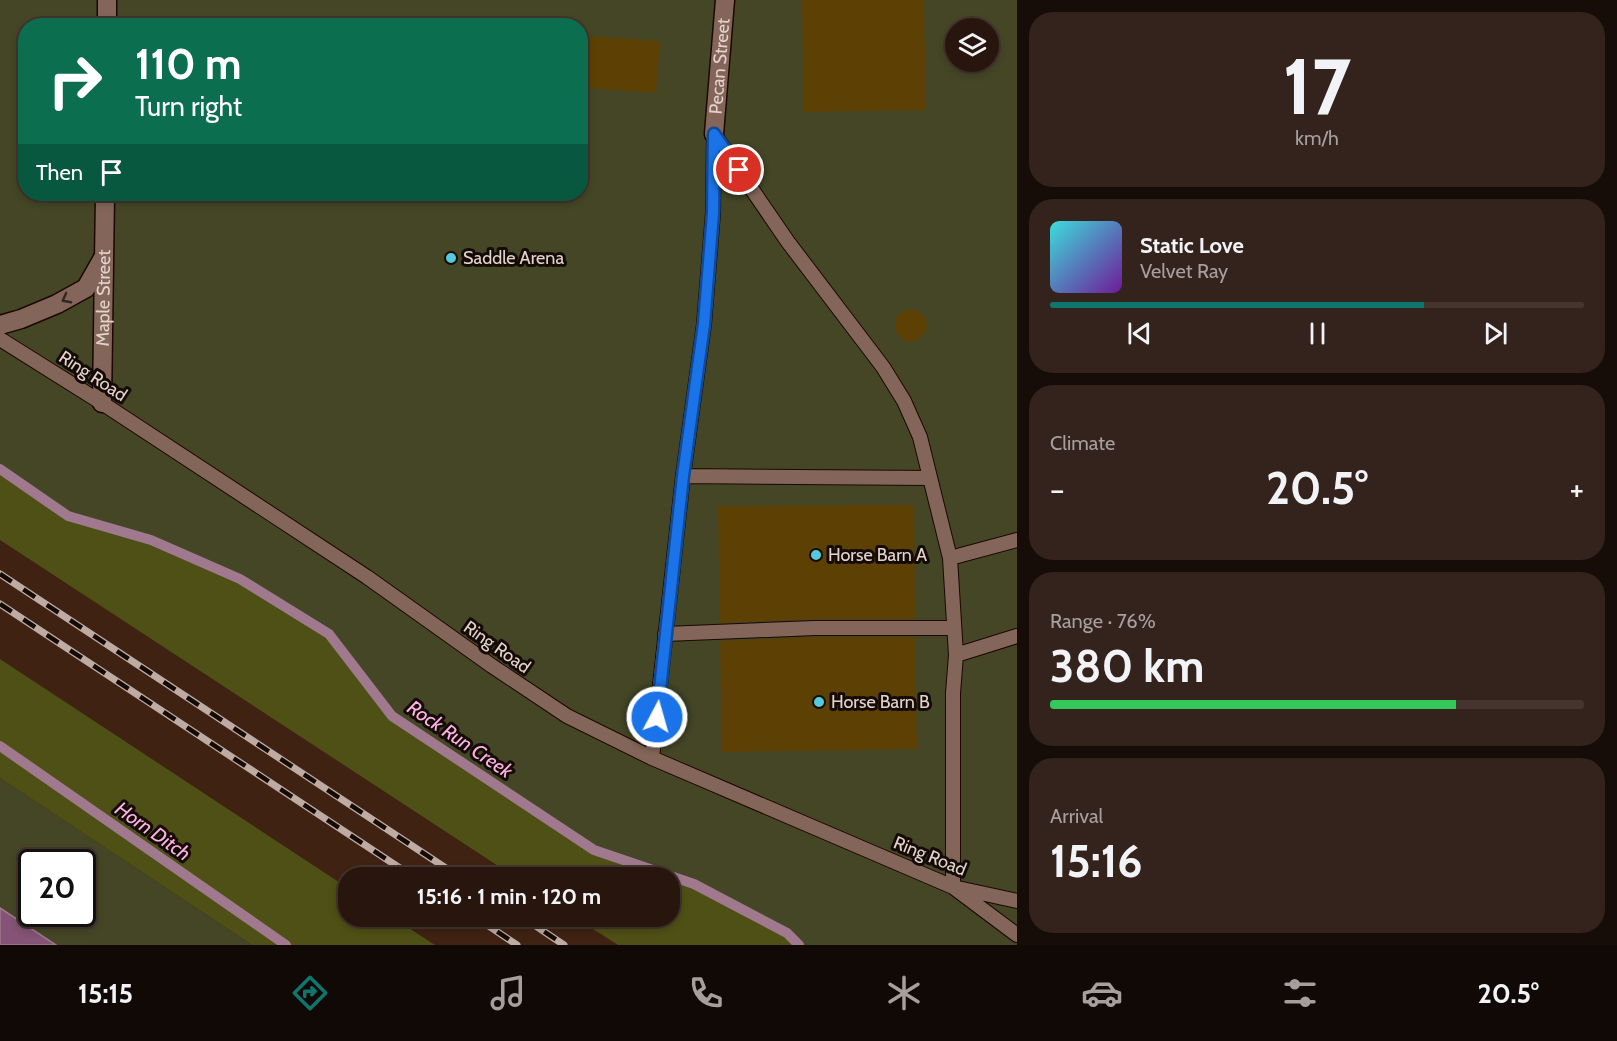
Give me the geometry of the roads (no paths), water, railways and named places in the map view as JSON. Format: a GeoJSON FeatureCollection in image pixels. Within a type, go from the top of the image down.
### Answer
{"type":"FeatureCollection","features":[{"type":"Feature","properties":{"kind":"street"},"geometry":{"type":"LineString","coordinates":[[106,18],[107,0]]}},
{"type":"Feature","properties":{"kind":"street","name":"Pecan Street"},"geometry":{"type":"LineString","coordinates":[[714,134],[725,0]]}},
{"type":"Feature","properties":{"kind":"street","name":"Maple Street"},"geometry":{"type":"LineString","coordinates":[[102,403],[105,201]]}},
{"type":"Feature","properties":{"kind":"street"},"geometry":{"type":"LineString","coordinates":[[0,326],[57,304],[86,288],[104,257]]}},
{"type":"Feature","properties":{"kind":"lane"},"geometry":{"type":"LineString","coordinates":[[652,758],[683,476],[704,324],[713,213],[714,134]]}},
{"type":"Feature","properties":{"kind":"lane"},"geometry":{"type":"LineString","coordinates":[[714,134],[788,242],[883,367],[904,401],[920,436],[950,558],[956,656],[953,693],[953,886],[1017,934]]}},
{"type":"Feature","properties":{"kind":"lane","name":"Ring Road"},"geometry":{"type":"LineString","coordinates":[[0,339],[102,403],[367,578],[567,716],[652,758],[953,886],[1017,901]]}},
{"type":"Feature","properties":{"kind":"lane"},"geometry":{"type":"LineString","coordinates":[[683,476],[930,478]]}},
{"type":"Feature","properties":{"kind":"lane"},"geometry":{"type":"LineString","coordinates":[[950,558],[1017,540]]}},
{"type":"Feature","properties":{"kind":"lane"},"geometry":{"type":"LineString","coordinates":[[665,634],[815,628],[954,628]]}},
{"type":"Feature","properties":{"kind":"lane"},"geometry":{"type":"LineString","coordinates":[[956,656],[1017,636]]}},
{"type":"Feature","properties":{"kind":"waterway","name":"Rock Run Creek"},"geometry":{"type":"LineString","coordinates":[[0,469],[68,516],[151,540],[240,579],[329,634],[392,716],[594,850],[694,884],[787,933],[799,945]]}},
{"type":"Feature","properties":{"kind":"waterway","name":"Horn Ditch"},"geometry":{"type":"LineString","coordinates":[[0,746],[286,945]]}},
{"type":"Feature","properties":{"kind":"railway"},"geometry":{"type":"LineString","coordinates":[[0,574],[444,867]]}},
{"type":"Feature","properties":{"kind":"railway"},"geometry":{"type":"LineString","coordinates":[[0,604],[398,867]]}},
{"type":"Feature","properties":{"kind":"railway"},"geometry":{"type":"LineString","coordinates":[[490,927],[517,945]]}},
{"type":"Feature","properties":{"kind":"railway"},"geometry":{"type":"LineString","coordinates":[[537,927],[564,945]]}},
{"type":"Feature","properties":{"kind":"place","name":"Saddle Arena"},"geometry":{"type":"Point","coordinates":[451,258]}},
{"type":"Feature","properties":{"kind":"place","name":"Horse Barn A"},"geometry":{"type":"Point","coordinates":[816,555]}},
{"type":"Feature","properties":{"kind":"place","name":"Horse Barn B"},"geometry":{"type":"Point","coordinates":[819,702]}}]}
